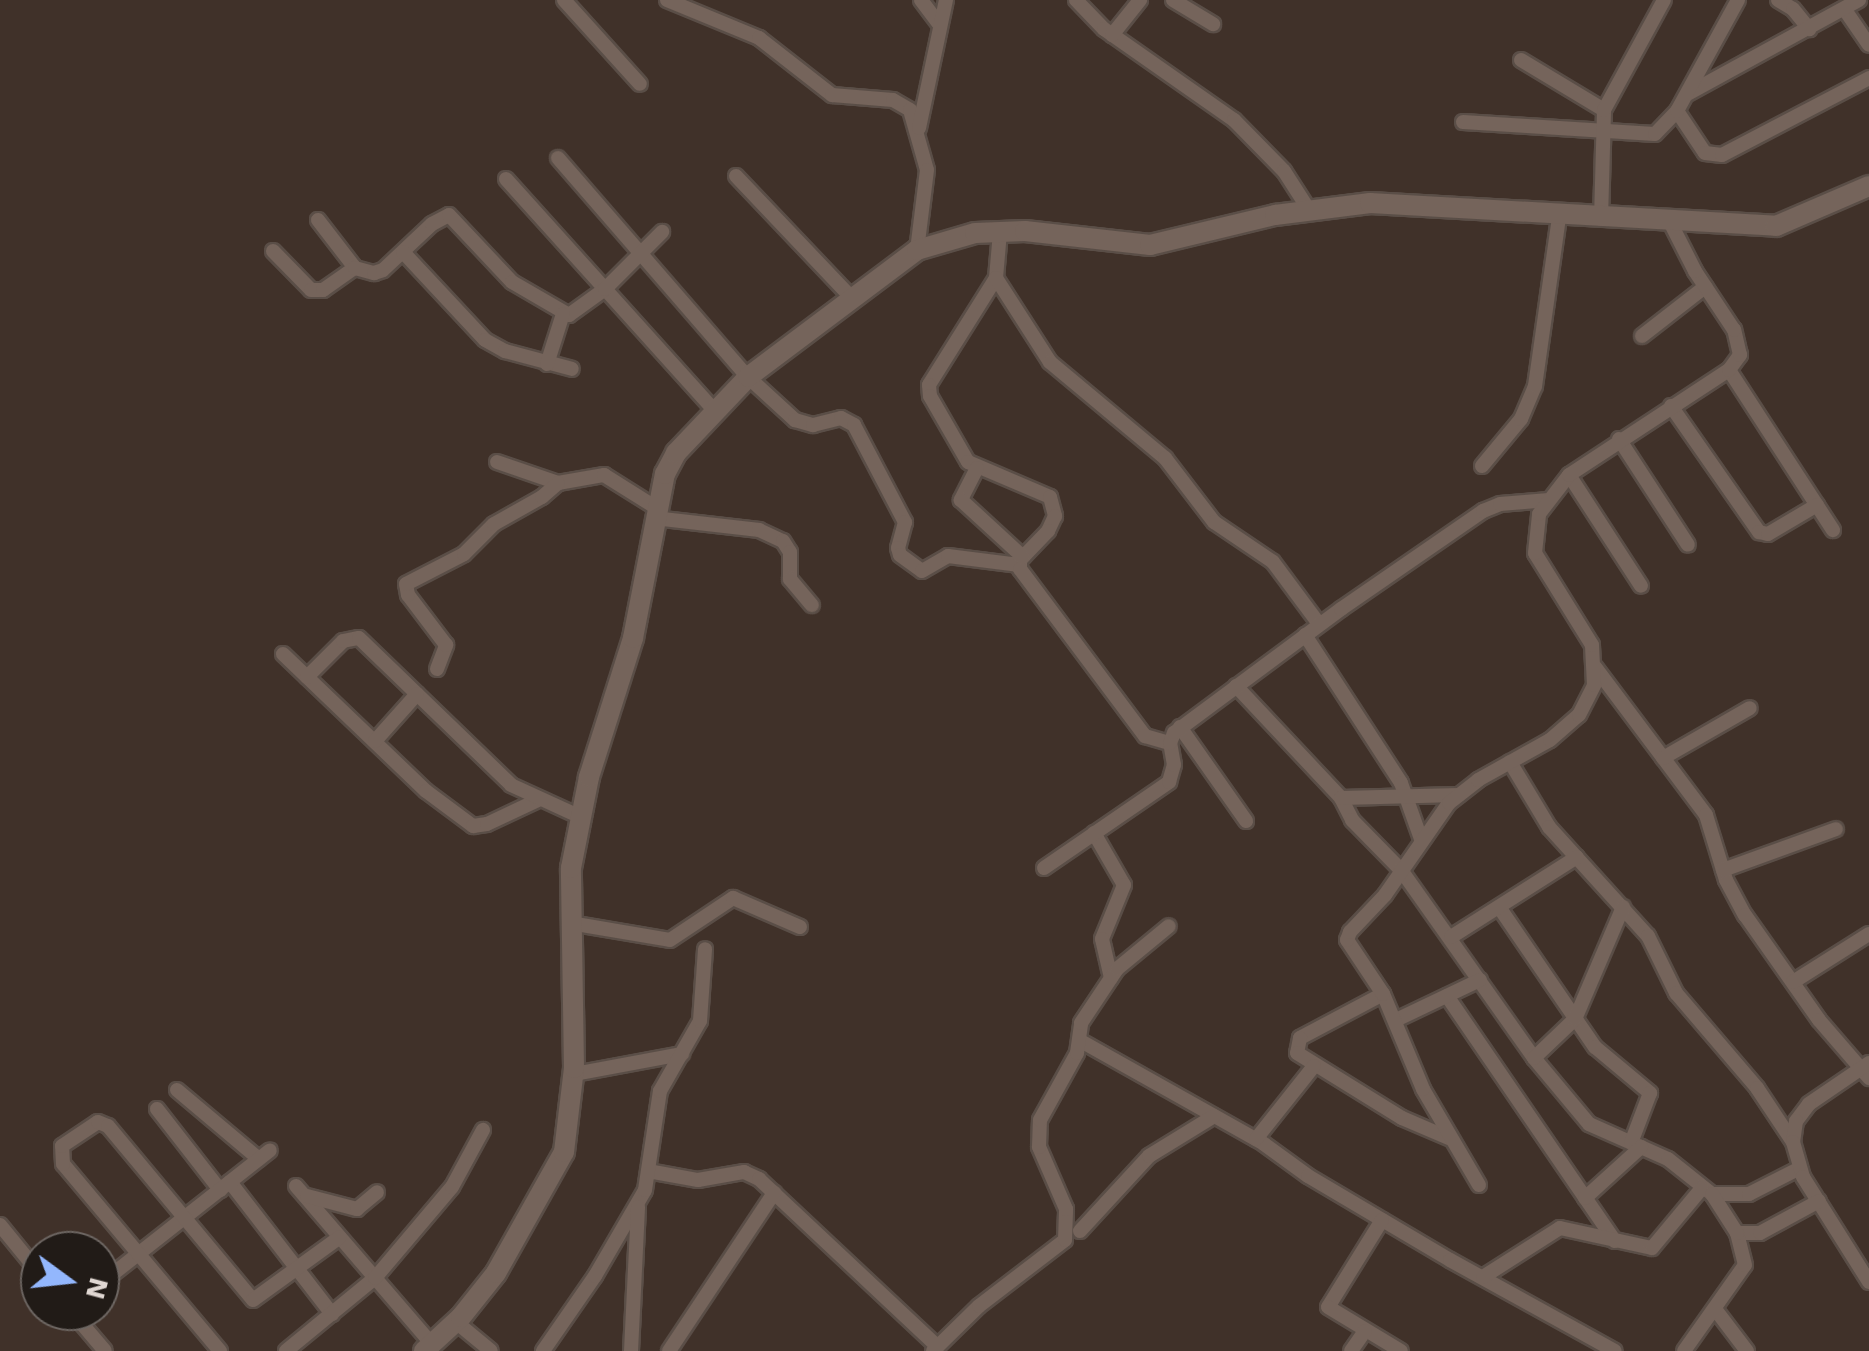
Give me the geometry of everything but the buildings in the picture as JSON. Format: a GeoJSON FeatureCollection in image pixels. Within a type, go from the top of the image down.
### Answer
{"type":"FeatureCollection","features":[{"type":"Feature","properties":{"kind":"street"},"geometry":{"type":"LineString","coordinates":[[564,0],[640,84]]}},
{"type":"Feature","properties":{"kind":"street"},"geometry":{"type":"LineString","coordinates":[[667,0],[759,38],[832,95],[902,102],[918,129],[927,170],[917,250]]}},
{"type":"Feature","properties":{"kind":"street"},"geometry":{"type":"LineString","coordinates":[[921,0],[939,24]]}},
{"type":"Feature","properties":{"kind":"street"},"geometry":{"type":"LineString","coordinates":[[918,129],[946,0]]}},
{"type":"Feature","properties":{"kind":"street"},"geometry":{"type":"LineString","coordinates":[[1076,0],[1112,35],[1234,120],[1284,171],[1309,210]]}},
{"type":"Feature","properties":{"kind":"street"},"geometry":{"type":"LineString","coordinates":[[1112,35],[1140,0]]}},
{"type":"Feature","properties":{"kind":"street"},"geometry":{"type":"LineString","coordinates":[[1174,0],[1213,24]]}},
{"type":"Feature","properties":{"kind":"street"},"geometry":{"type":"LineString","coordinates":[[1602,219],[1600,130],[1604,110],[1664,0]]}},
{"type":"Feature","properties":{"kind":"street"},"geometry":{"type":"LineString","coordinates":[[1463,122],[1655,134],[1677,110],[1738,0]]}},
{"type":"Feature","properties":{"kind":"street"},"geometry":{"type":"LineString","coordinates":[[1778,0],[1794,9],[1808,29]]}},
{"type":"Feature","properties":{"kind":"street"},"geometry":{"type":"LineString","coordinates":[[1686,95],[1854,3],[1869,45]]}},
{"type":"Feature","properties":{"kind":"street"},"geometry":{"type":"LineString","coordinates":[[1521,60],[1604,110]]}},
{"type":"Feature","properties":{"kind":"street"},"geometry":{"type":"LineString","coordinates":[[1677,110],[1705,153],[1722,155],[1869,78]]}},
{"type":"Feature","properties":{"kind":"street"},"geometry":{"type":"LineString","coordinates":[[558,158],[748,376],[795,420],[813,425],[841,418],[854,425],[905,522],[898,548],[900,555],[922,571],[948,556],[1021,561]]}},
{"type":"Feature","properties":{"kind":"street"},"geometry":{"type":"LineString","coordinates":[[736,176],[851,297]]}},
{"type":"Feature","properties":{"kind":"street"},"geometry":{"type":"LineString","coordinates":[[506,179],[715,410]]}},
{"type":"Feature","properties":{"kind":"street"},"geometry":{"type":"LineString","coordinates":[[377,1192],[357,1209],[300,1190],[428,1348],[456,1322],[496,1273],[554,1175],[570,1124],[574,1074],[571,868],[610,702],[633,638],[654,512],[676,453],[748,376],[917,250],[975,234],[1000,232],[1150,245],[1309,210],[1370,203],[1559,217],[1776,226],[1869,186]]}},
{"type":"Feature","properties":{"kind":"street"},"geometry":{"type":"LineString","coordinates":[[318,220],[355,268],[374,273],[449,215],[512,282],[563,314],[574,315],[662,232]]}},
{"type":"Feature","properties":{"kind":"street"},"geometry":{"type":"LineString","coordinates":[[1482,466],[1522,418],[1535,386],[1559,217]]}},
{"type":"Feature","properties":{"kind":"street"},"geometry":{"type":"LineString","coordinates":[[1479,1185],[1423,1090],[1384,994],[1347,940],[1421,839],[1460,794],[1550,740],[1579,715],[1594,685],[1592,644],[1578,616],[1542,569],[1535,552],[1536,524],[1570,475],[1618,439],[1738,363],[1740,348],[1670,222]]}},
{"type":"Feature","properties":{"kind":"street"},"geometry":{"type":"LineString","coordinates":[[1000,232],[996,278],[930,385],[930,396],[962,454],[977,468],[1043,491],[1056,506],[1048,532],[1021,561]]}},
{"type":"Feature","properties":{"kind":"street"},"geometry":{"type":"LineString","coordinates":[[273,251],[311,290],[323,290],[355,268]]}},
{"type":"Feature","properties":{"kind":"street"},"geometry":{"type":"LineString","coordinates":[[402,252],[485,340],[572,370]]}},
{"type":"Feature","properties":{"kind":"street"},"geometry":{"type":"LineString","coordinates":[[996,278],[1050,362],[1164,458],[1214,522],[1273,562],[1319,624]]}},
{"type":"Feature","properties":{"kind":"street"},"geometry":{"type":"LineString","coordinates":[[1642,336],[1705,287]]}},
{"type":"Feature","properties":{"kind":"street"},"geometry":{"type":"LineString","coordinates":[[547,364],[563,314]]}},
{"type":"Feature","properties":{"kind":"street"},"geometry":{"type":"LineString","coordinates":[[1729,370],[1833,530]]}},
{"type":"Feature","properties":{"kind":"street"},"geometry":{"type":"LineString","coordinates":[[1671,406],[1759,532],[1768,534],[1817,505]]}},
{"type":"Feature","properties":{"kind":"street"},"geometry":{"type":"LineString","coordinates":[[1618,439],[1688,544]]}},
{"type":"Feature","properties":{"kind":"street"},"geometry":{"type":"LineString","coordinates":[[497,462],[558,483],[604,474],[654,512],[759,530],[783,541],[790,552],[790,579],[812,605]]}},
{"type":"Feature","properties":{"kind":"street"},"geometry":{"type":"LineString","coordinates":[[977,468],[961,500],[1021,561],[1145,736],[1170,743]]}},
{"type":"Feature","properties":{"kind":"street"},"geometry":{"type":"LineString","coordinates":[[1570,475],[1641,586]]}},
{"type":"Feature","properties":{"kind":"street"},"geometry":{"type":"LineString","coordinates":[[437,668],[446,645],[408,595],[406,584],[464,554],[494,524],[542,497],[558,483]]}},
{"type":"Feature","properties":{"kind":"street"},"geometry":{"type":"LineString","coordinates":[[1044,868],[1169,782],[1174,765],[1170,743],[1180,727],[1319,624],[1483,511],[1511,502],[1550,500]]}},
{"type":"Feature","properties":{"kind":"street"},"geometry":{"type":"LineString","coordinates":[[1306,634],[1405,796],[1421,839]]}},
{"type":"Feature","properties":{"kind":"street"},"geometry":{"type":"LineString","coordinates":[[307,677],[343,640],[354,636],[511,785],[581,817]]}},
{"type":"Feature","properties":{"kind":"street"},"geometry":{"type":"LineString","coordinates":[[283,654],[426,791],[474,826],[487,824],[538,800]]}},
{"type":"Feature","properties":{"kind":"street"},"geometry":{"type":"LineString","coordinates":[[1595,667],[1706,816],[1723,870],[1745,915],[1793,982],[1866,1070],[1809,1104],[1796,1121],[1793,1142]]}},
{"type":"Feature","properties":{"kind":"street"},"geometry":{"type":"LineString","coordinates":[[1236,686],[1341,798],[1352,820],[1400,870],[1575,1112],[1589,1124],[1668,1159],[1707,1191],[1737,1233],[1746,1253],[1745,1265],[1684,1351]]}},
{"type":"Feature","properties":{"kind":"street"},"geometry":{"type":"LineString","coordinates":[[374,742],[417,694]]}},
{"type":"Feature","properties":{"kind":"street"},"geometry":{"type":"LineString","coordinates":[[1663,758],[1750,708]]}},
{"type":"Feature","properties":{"kind":"street"},"geometry":{"type":"LineString","coordinates":[[1180,727],[1246,821]]}},
{"type":"Feature","properties":{"kind":"street"},"geometry":{"type":"LineString","coordinates":[[1510,762],[1550,827],[1648,936],[1676,992],[1757,1088],[1793,1142],[1800,1168],[1869,1282]]}},
{"type":"Feature","properties":{"kind":"street"},"geometry":{"type":"LineString","coordinates":[[1341,798],[1460,794]]}},
{"type":"Feature","properties":{"kind":"street"},"geometry":{"type":"LineString","coordinates":[[1723,870],[1836,829]]}},
{"type":"Feature","properties":{"kind":"street"},"geometry":{"type":"LineString","coordinates":[[1094,833],[1124,885],[1102,939],[1111,978]]}},
{"type":"Feature","properties":{"kind":"street"},"geometry":{"type":"LineString","coordinates":[[1452,938],[1577,858]]}},
{"type":"Feature","properties":{"kind":"street"},"geometry":{"type":"LineString","coordinates":[[570,923],[670,940],[733,898],[800,927]]}},
{"type":"Feature","properties":{"kind":"street"},"geometry":{"type":"LineString","coordinates":[[1499,907],[1595,1047],[1650,1093],[1636,1145],[1585,1198]]}},
{"type":"Feature","properties":{"kind":"street"},"geometry":{"type":"LineString","coordinates":[[1534,1058],[1574,1019],[1623,907]]}},
{"type":"Feature","properties":{"kind":"street"},"geometry":{"type":"LineString","coordinates":[[648,1170],[698,1180],[744,1172],[774,1192],[936,1349],[996,1292],[1030,1271],[1064,1240],[1066,1209],[1037,1138],[1040,1120],[1079,1040],[1081,1023],[1111,978],[1169,926]]}},
{"type":"Feature","properties":{"kind":"street"},"geometry":{"type":"LineString","coordinates":[[1793,982],[1869,934]]}},
{"type":"Feature","properties":{"kind":"street"},"geometry":{"type":"LineString","coordinates":[[631,1351],[638,1207],[660,1091],[700,1022],[705,949]]}},
{"type":"Feature","properties":{"kind":"street"},"geometry":{"type":"LineString","coordinates":[[1396,1020],[1480,980]]}},
{"type":"Feature","properties":{"kind":"street"},"geometry":{"type":"LineString","coordinates":[[1384,994],[1300,1038],[1297,1053],[1402,1118],[1451,1139]]}},
{"type":"Feature","properties":{"kind":"street"},"geometry":{"type":"LineString","coordinates":[[1447,996],[1615,1241]]}},
{"type":"Feature","properties":{"kind":"street"},"geometry":{"type":"LineString","coordinates":[[1079,1040],[1256,1139],[1382,1220],[1615,1351]]}},
{"type":"Feature","properties":{"kind":"street"},"geometry":{"type":"LineString","coordinates":[[574,1074],[682,1054]]}},
{"type":"Feature","properties":{"kind":"street"},"geometry":{"type":"LineString","coordinates":[[1256,1139],[1314,1066]]}},
{"type":"Feature","properties":{"kind":"street"},"geometry":{"type":"LineString","coordinates":[[120,1268],[265,1155],[177,1090]]}},
{"type":"Feature","properties":{"kind":"street"},"geometry":{"type":"LineString","coordinates":[[156,1109],[298,1269],[332,1314]]}},
{"type":"Feature","properties":{"kind":"street"},"geometry":{"type":"LineString","coordinates":[[1080,1231],[1149,1156],[1214,1116]]}},
{"type":"Feature","properties":{"kind":"street"},"geometry":{"type":"LineString","coordinates":[[220,1351],[63,1164],[62,1146],[98,1122],[108,1126],[252,1300],[340,1237]]}},
{"type":"Feature","properties":{"kind":"street"},"geometry":{"type":"LineString","coordinates":[[286,1351],[375,1278],[452,1187],[484,1130]]}},
{"type":"Feature","properties":{"kind":"street"},"geometry":{"type":"LineString","coordinates":[[1707,1191],[1749,1194],[1800,1168]]}},
{"type":"Feature","properties":{"kind":"street"},"geometry":{"type":"LineString","coordinates":[[1483,1277],[1560,1228],[1652,1248],[1707,1191]]}},
{"type":"Feature","properties":{"kind":"street"},"geometry":{"type":"LineString","coordinates":[[669,1351],[774,1192]]}},
{"type":"Feature","properties":{"kind":"street"},"geometry":{"type":"LineString","coordinates":[[1737,1233],[1760,1233],[1818,1201]]}},
{"type":"Feature","properties":{"kind":"street"},"geometry":{"type":"LineString","coordinates":[[543,1351],[638,1207]]}},
{"type":"Feature","properties":{"kind":"street"},"geometry":{"type":"LineString","coordinates":[[1382,1220],[1328,1307],[1401,1351]]}},
{"type":"Feature","properties":{"kind":"street"},"geometry":{"type":"LineString","coordinates":[[0,1225],[20,1250]]}},
{"type":"Feature","properties":{"kind":"street"},"geometry":{"type":"LineString","coordinates":[[1714,1309],[1747,1351]]}},
{"type":"Feature","properties":{"kind":"street"},"geometry":{"type":"LineString","coordinates":[[456,1322],[491,1351]]}},
{"type":"Feature","properties":{"kind":"street"},"geometry":{"type":"LineString","coordinates":[[88,1331],[105,1351]]}},
{"type":"Feature","properties":{"kind":"street"},"geometry":{"type":"LineString","coordinates":[[1351,1351],[1364,1331]]}}]}
